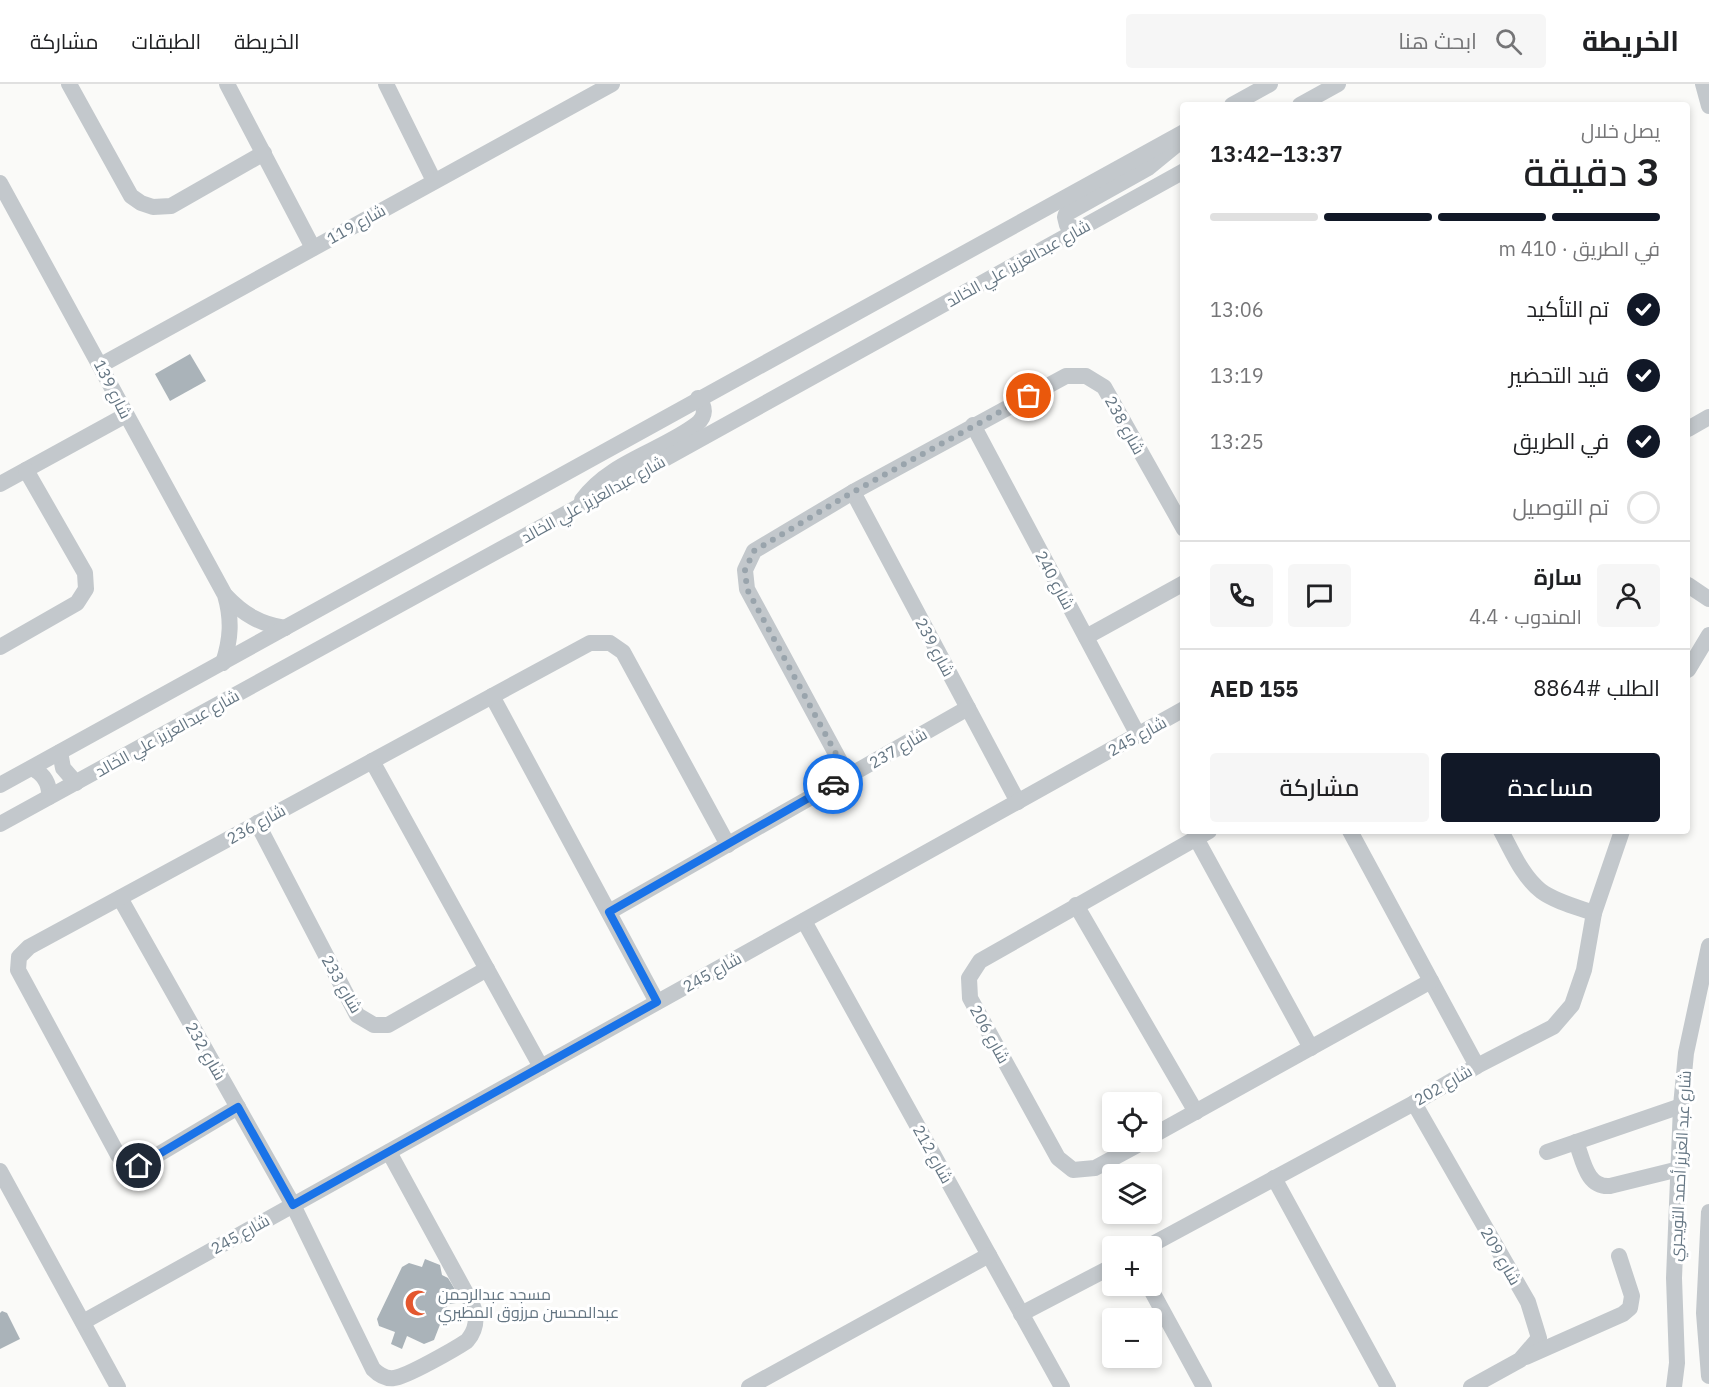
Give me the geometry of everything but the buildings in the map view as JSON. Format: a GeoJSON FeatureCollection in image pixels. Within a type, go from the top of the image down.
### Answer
{"type":"FeatureCollection","features":[{"type":"Feature","properties":{"kind":"street"},"geometry":{"type":"LineString","coordinates":[[69,84],[130,196],[141,203],[153,207],[171,206],[264,153]]}},
{"type":"Feature","properties":{"kind":"street"},"geometry":{"type":"LineString","coordinates":[[227,84],[313,248]]}},
{"type":"Feature","properties":{"kind":"street"},"geometry":{"type":"LineString","coordinates":[[386,84],[434,180]]}},
{"type":"Feature","properties":{"kind":"street","name":"شارع 119"},"geometry":{"type":"LineString","coordinates":[[101,365],[612,84]]}},
{"type":"Feature","properties":{"kind":"street"},"geometry":{"type":"LineString","coordinates":[[1237,102],[1270,84]]}},
{"type":"Feature","properties":{"kind":"street"},"geometry":{"type":"LineString","coordinates":[[1305,102],[1338,84]]}},
{"type":"Feature","properties":{"kind":"street"},"geometry":{"type":"LineString","coordinates":[[1703,84],[1709,106]]}},
{"type":"Feature","properties":{"kind":"street","name":"شارع عبدالعزيز علي الخالد"},"geometry":{"type":"LineString","coordinates":[[0,785],[1180,134]]}},
{"type":"Feature","properties":{"kind":"street"},"geometry":{"type":"LineString","coordinates":[[1079,230],[1067,225],[1066,214],[1148,168],[1180,142]]}},
{"type":"Feature","properties":{"kind":"street","name":"شارع عبدالعزيز علي الخالد"},"geometry":{"type":"LineString","coordinates":[[0,824],[1180,173]]}},
{"type":"Feature","properties":{"kind":"street","name":"شارع 139"},"geometry":{"type":"LineString","coordinates":[[0,183],[225,595],[251,618],[267,625],[285,628]]}},
{"type":"Feature","properties":{"kind":"street","name":"شارع 238"},"geometry":{"type":"LineString","coordinates":[[848,776],[747,589],[745,570],[754,551],[853,492],[1066,376],[1086,376],[1104,387],[1180,522]]}},
{"type":"Feature","properties":{"kind":"street"},"geometry":{"type":"LineString","coordinates":[[576,508],[590,489],[613,471],[697,424],[704,412],[699,398]]}},
{"type":"Feature","properties":{"kind":"street"},"geometry":{"type":"LineString","coordinates":[[0,484],[126,415]]}},
{"type":"Feature","properties":{"kind":"street"},"geometry":{"type":"LineString","coordinates":[[1690,428],[1709,417]]}},
{"type":"Feature","properties":{"kind":"street","name":"شارع 240"},"geometry":{"type":"LineString","coordinates":[[974,425],[1138,735]]}},
{"type":"Feature","properties":{"kind":"street"},"geometry":{"type":"LineString","coordinates":[[0,647],[78,603],[86,589],[86,573],[26,470]]}},
{"type":"Feature","properties":{"kind":"street","name":"شارع 239"},"geometry":{"type":"LineString","coordinates":[[853,492],[1018,801]]}},
{"type":"Feature","properties":{"kind":"street"},"geometry":{"type":"LineString","coordinates":[[1086,638],[1180,585]]}},
{"type":"Feature","properties":{"kind":"street"},"geometry":{"type":"LineString","coordinates":[[1690,586],[1709,598]]}},
{"type":"Feature","properties":{"kind":"street","name":"شارع 139"},"geometry":{"type":"LineString","coordinates":[[223,663],[228,649],[231,622],[225,595]]}},
{"type":"Feature","properties":{"kind":"street"},"geometry":{"type":"LineString","coordinates":[[1690,667],[1709,635]]}},
{"type":"Feature","properties":{"kind":"street","name":"شارع 236"},"geometry":{"type":"LineString","coordinates":[[238,1107],[139,1166],[128,1165],[118,1155],[18,970],[19,957],[30,947],[590,643],[610,643],[622,652],[728,845]]}},
{"type":"Feature","properties":{"kind":"street"},"geometry":{"type":"LineString","coordinates":[[492,696],[657,1002]]}},
{"type":"Feature","properties":{"kind":"street","name":"شارع 237"},"geometry":{"type":"LineString","coordinates":[[609,912],[968,708]]}},
{"type":"Feature","properties":{"kind":"street","name":"شارع 245"},"geometry":{"type":"LineString","coordinates":[[83,1322],[1180,712]]}},
{"type":"Feature","properties":{"kind":"street"},"geometry":{"type":"LineString","coordinates":[[60,752],[63,768],[76,783]]}},
{"type":"Feature","properties":{"kind":"street"},"geometry":{"type":"LineString","coordinates":[[372,761],[541,1067]]}},
{"type":"Feature","properties":{"kind":"street"},"geometry":{"type":"LineString","coordinates":[[32,768],[45,779],[49,797]]}},
{"type":"Feature","properties":{"kind":"street","name":"شارع 233"},"geometry":{"type":"LineString","coordinates":[[257,824],[357,1015],[374,1025],[388,1024],[487,969]]}},
{"type":"Feature","properties":{"kind":"street"},"geometry":{"type":"LineString","coordinates":[[1352,834],[1477,1066]]}},
{"type":"Feature","properties":{"kind":"street"},"geometry":{"type":"LineString","coordinates":[[1503,834],[1523,871],[1540,890],[1560,901],[1594,913]]}},
{"type":"Feature","properties":{"kind":"street","name":"شارع 202"},"geometry":{"type":"LineString","coordinates":[[1162,1239],[1477,1066],[1553,1027],[1572,1005],[1584,970],[1594,913],[1621,834]]}},
{"type":"Feature","properties":{"kind":"street"},"geometry":{"type":"LineString","coordinates":[[1203,835],[1311,1048]]}},
{"type":"Feature","properties":{"kind":"street","name":"شارع 206"},"geometry":{"type":"LineString","coordinates":[[1125,1152],[1095,1168],[1073,1170],[1058,1158],[970,998],[969,978],[980,961],[1203,835]]}},
{"type":"Feature","properties":{"kind":"street","name":"شارع 232"},"geometry":{"type":"LineString","coordinates":[[120,898],[293,1205],[374,1369],[378,1374],[392,1379],[399,1378],[460,1345],[472,1335],[476,1319],[475,1311],[389,1152]]}},
{"type":"Feature","properties":{"kind":"street"},"geometry":{"type":"LineString","coordinates":[[1076,905],[1196,1112]]}},
{"type":"Feature","properties":{"kind":"street","name":"شارع 212"},"geometry":{"type":"LineString","coordinates":[[804,921],[1062,1387]]}},
{"type":"Feature","properties":{"kind":"street","name":"شارع عبد العزيز أحمد التويجري"},"geometry":{"type":"LineString","coordinates":[[1674,1387],[1677,1363],[1674,1278],[1681,1106],[1686,1053],[1709,946]]}},
{"type":"Feature","properties":{"kind":"street"},"geometry":{"type":"LineString","coordinates":[[1162,1131],[1431,981]]}},
{"type":"Feature","properties":{"kind":"street","name":"شارع 209"},"geometry":{"type":"LineString","coordinates":[[1414,1102],[1528,1302],[1539,1338],[1520,1360],[1471,1387]]}},
{"type":"Feature","properties":{"kind":"street"},"geometry":{"type":"LineString","coordinates":[[1547,1152],[1681,1106]]}},
{"type":"Feature","properties":{"kind":"street"},"geometry":{"type":"LineString","coordinates":[[1576,1142],[1589,1176],[1600,1186],[1610,1186],[1679,1169]]}},
{"type":"Feature","properties":{"kind":"street"},"geometry":{"type":"LineString","coordinates":[[0,1171],[118,1387]]}},
{"type":"Feature","properties":{"kind":"street"},"geometry":{"type":"LineString","coordinates":[[1274,1178],[1388,1387]]}},
{"type":"Feature","properties":{"kind":"street","name":"شارع عبد العزيز أحمد التويجري"},"geometry":{"type":"LineString","coordinates":[[1709,1212],[1704,1313],[1709,1376]]}},
{"type":"Feature","properties":{"kind":"street"},"geometry":{"type":"LineString","coordinates":[[749,1387],[989,1255]]}},
{"type":"Feature","properties":{"kind":"street"},"geometry":{"type":"LineString","coordinates":[[1520,1360],[1623,1314],[1630,1308],[1632,1296],[1619,1256]]}},
{"type":"Feature","properties":{"kind":"street"},"geometry":{"type":"LineString","coordinates":[[1022,1314],[1102,1272]]}},
{"type":"Feature","properties":{"kind":"street"},"geometry":{"type":"LineString","coordinates":[[1154,1296],[1204,1387]]}},
{"type":"Feature","properties":{"kind":"way so far"},"geometry":{"type":"LineString","coordinates":[[833,784],[848,776],[747,589],[745,570],[754,551],[853,492],[1029,396]]}},
{"type":"Feature","properties":{"kind":"place","name":"مسجد عبدالرحمن عبدالمحسن مرزوق المطيري"},"geometry":{"type":"Point","coordinates":[418,1303]}},
{"type":"Feature","properties":{"kind":"route"},"geometry":{"type":"LineString","coordinates":[[139,1166],[238,1107],[293,1205],[657,1002],[609,912],[833,784]]}}]}
